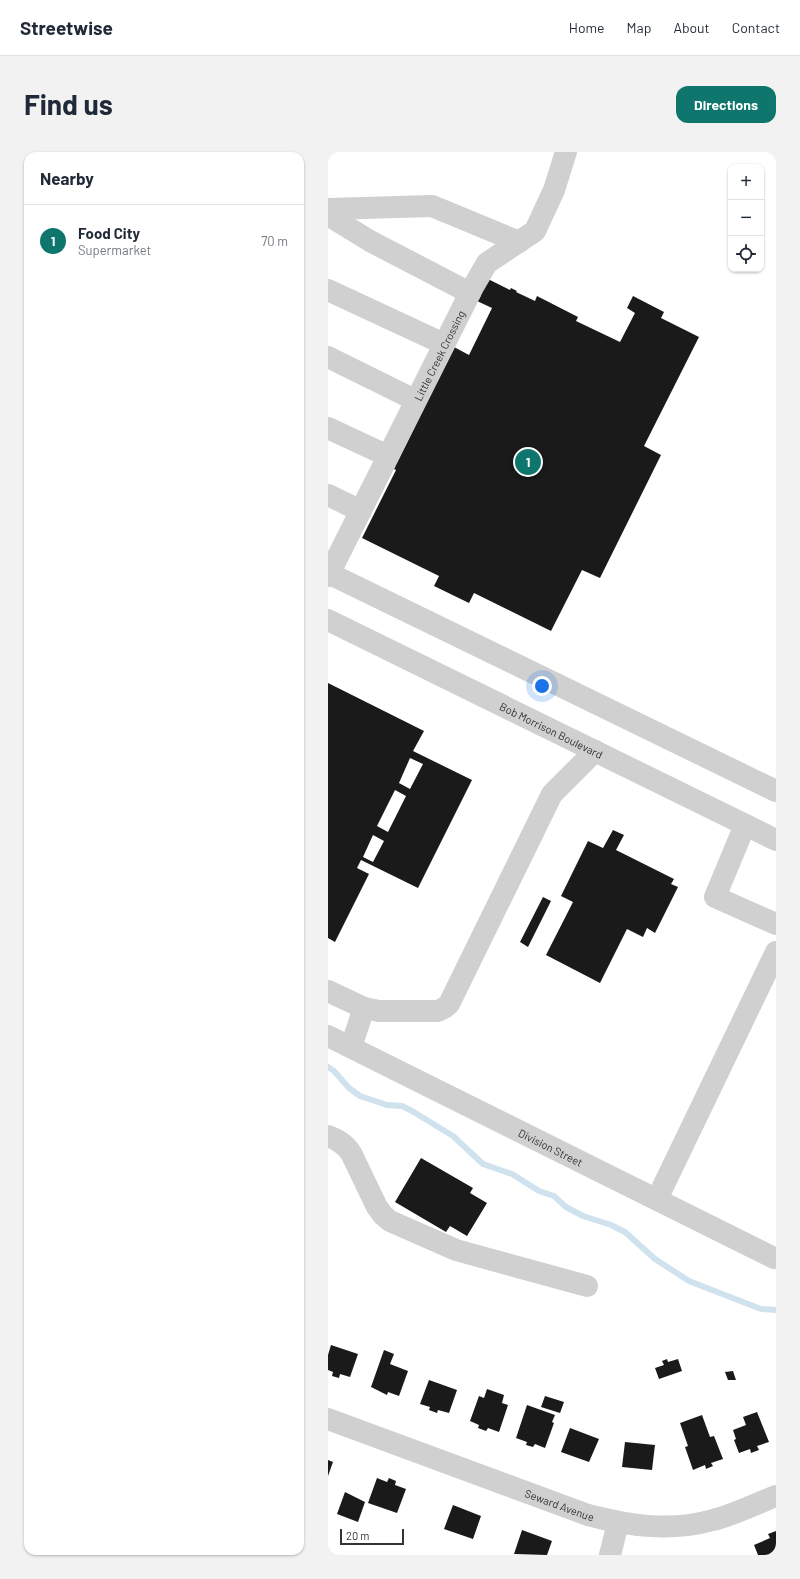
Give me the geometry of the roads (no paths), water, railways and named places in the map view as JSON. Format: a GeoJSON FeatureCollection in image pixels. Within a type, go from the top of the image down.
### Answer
{"type":"FeatureCollection","features":[{"type":"Feature","properties":{"kind":"street","name":"Little Creek Crossing"},"geometry":{"type":"LineString","coordinates":[[329,574],[470,293],[487,263],[535,231],[554,190],[566,152]]}},
{"type":"Feature","properties":{"kind":"street"},"geometry":{"type":"LineString","coordinates":[[328,209],[432,206],[519,242]]}},
{"type":"Feature","properties":{"kind":"street"},"geometry":{"type":"LineString","coordinates":[[328,215],[370,241],[470,293]]}},
{"type":"Feature","properties":{"kind":"street"},"geometry":{"type":"LineString","coordinates":[[328,290],[444,344]]}},
{"type":"Feature","properties":{"kind":"street"},"geometry":{"type":"LineString","coordinates":[[328,357],[415,400]]}},
{"type":"Feature","properties":{"kind":"street"},"geometry":{"type":"LineString","coordinates":[[328,428],[388,456]]}},
{"type":"Feature","properties":{"kind":"street"},"geometry":{"type":"LineString","coordinates":[[328,495],[361,511]]}},
{"type":"Feature","properties":{"kind":"street"},"geometry":{"type":"LineString","coordinates":[[329,574],[776,791]]}},
{"type":"Feature","properties":{"kind":"street","name":"Bob Morrison Boulevard"},"geometry":{"type":"LineString","coordinates":[[328,620],[776,840]]}},
{"type":"Feature","properties":{"kind":"street"},"geometry":{"type":"LineString","coordinates":[[328,991],[364,1008],[378,1011],[438,1011],[449,1004],[552,794],[595,751]]}},
{"type":"Feature","properties":{"kind":"street"},"geometry":{"type":"LineString","coordinates":[[745,825],[715,897],[776,924]]}},
{"type":"Feature","properties":{"kind":"street"},"geometry":{"type":"LineString","coordinates":[[657,1199],[776,952]]}},
{"type":"Feature","properties":{"kind":"street"},"geometry":{"type":"LineString","coordinates":[[351,1047],[364,1008]]}},
{"type":"Feature","properties":{"kind":"street","name":"Division Street"},"geometry":{"type":"LineString","coordinates":[[328,1036],[774,1258]]}},
{"type":"Feature","properties":{"kind":"street"},"geometry":{"type":"LineString","coordinates":[[328,1136],[342,1143],[351,1153],[377,1207],[390,1221],[456,1250],[587,1286]]}},
{"type":"Feature","properties":{"kind":"street","name":"Seward Avenue"},"geometry":{"type":"LineString","coordinates":[[328,1419],[588,1515],[618,1523],[647,1527],[681,1526],[713,1520],[776,1496]]}},
{"type":"Feature","properties":{"kind":"street"},"geometry":{"type":"LineString","coordinates":[[610,1555],[618,1523]]}},
{"type":"Feature","properties":{"kind":"waterway"},"geometry":{"type":"LineString","coordinates":[[328,1067],[334,1071],[349,1088],[360,1096],[387,1105],[402,1106],[412,1111],[453,1136],[483,1164],[512,1174],[539,1191],[554,1196],[566,1207],[583,1216],[611,1225],[625,1232],[655,1259],[689,1281],[761,1309],[776,1310]]}},
{"type":"Feature","properties":{"kind":"place","name":"Food City"},"geometry":{"type":"Point","coordinates":[528,462]}}]}
